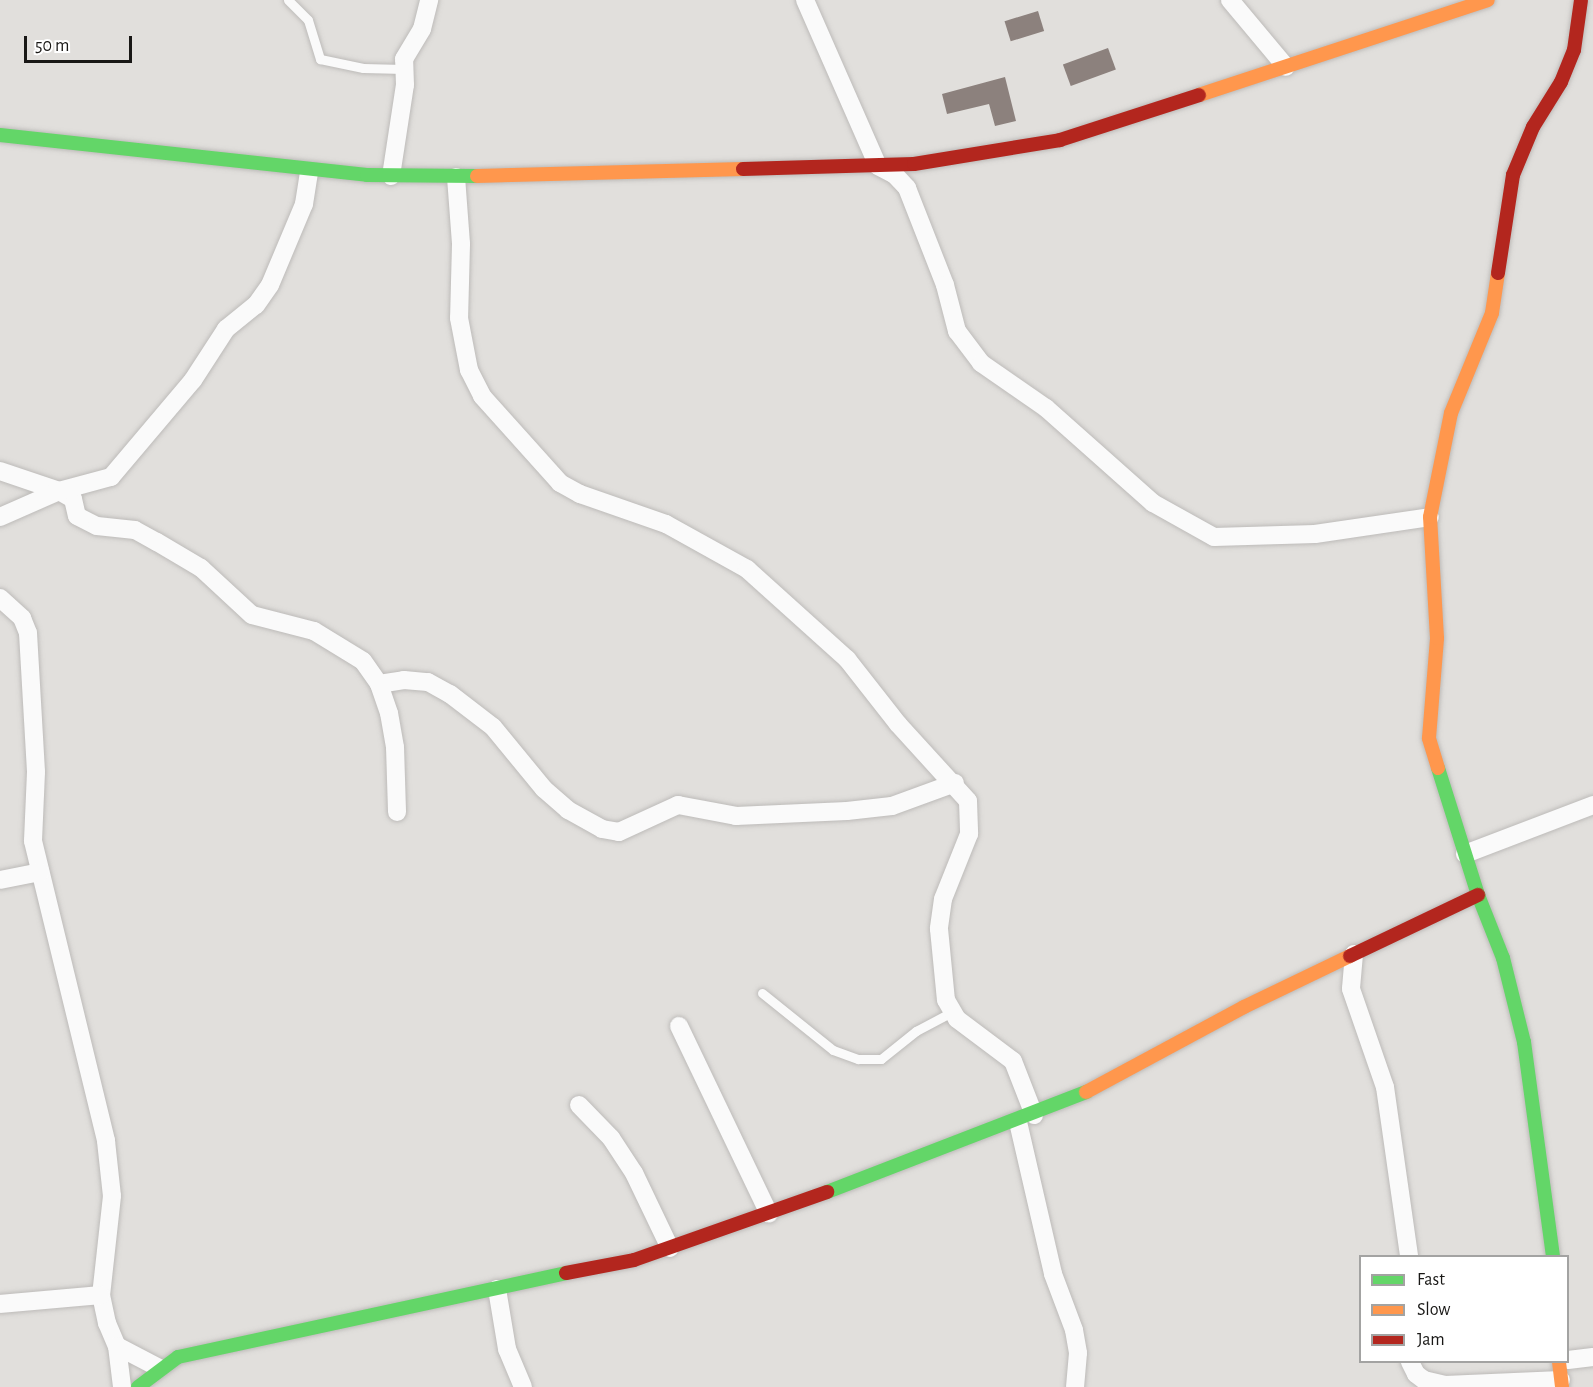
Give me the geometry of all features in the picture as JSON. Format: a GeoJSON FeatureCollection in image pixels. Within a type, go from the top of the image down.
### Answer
{"type":"FeatureCollection","features":[{"type":"Feature","properties":{"kind":"street"},"geometry":{"type":"LineString","coordinates":[[391,176],[405,85],[406,54],[422,29],[429,0]]}},
{"type":"Feature","properties":{"kind":"street"},"geometry":{"type":"LineString","coordinates":[[806,0],[878,166],[895,175],[907,188],[965,347],[1074,431],[1153,503],[1189,526],[1214,537],[1233,538],[1315,534],[1430,517]]}},
{"type":"Feature","properties":{"kind":"street"},"geometry":{"type":"LineString","coordinates":[[1230,0],[1286,67]]}},
{"type":"Feature","properties":{"kind":"street"},"geometry":{"type":"LineString","coordinates":[[1552,1255],[1524,1042],[1503,958],[1478,895],[1429,738],[1437,638],[1430,517],[1451,413],[1492,313],[1513,175],[1533,128],[1561,82],[1574,50],[1581,0]]}},
{"type":"Feature","properties":{"kind":"street"},"geometry":{"type":"LineString","coordinates":[[0,135],[309,171],[391,176],[456,177],[878,166],[977,156],[1060,140],[1489,1]]}},
{"type":"Feature","properties":{"kind":"street"},"geometry":{"type":"LineString","coordinates":[[0,517],[59,491],[111,477],[193,380],[226,329],[256,305],[287,250],[304,204],[309,171]]}},
{"type":"Feature","properties":{"kind":"street"},"geometry":{"type":"LineString","coordinates":[[456,177],[461,244],[459,318],[469,370],[482,396],[560,483],[580,494],[666,524],[747,569],[847,659],[898,724],[955,783],[968,801],[971,818],[943,899],[939,929],[940,958],[951,1012],[1013,1061],[1026,1118],[1053,1274],[1074,1330],[1078,1353],[1075,1387]]}},
{"type":"Feature","properties":{"kind":"street"},"geometry":{"type":"LineString","coordinates":[[2,474],[59,491],[73,499],[77,516],[97,526],[135,530],[201,568],[252,615],[314,631],[346,648],[363,661],[379,684],[395,747],[397,812]]}},
{"type":"Feature","properties":{"kind":"street"},"geometry":{"type":"LineString","coordinates":[[0,598],[22,618],[28,633],[36,772],[31,819],[40,872],[106,1141],[112,1196],[101,1295],[107,1323],[117,1346],[122,1387]]}},
{"type":"Feature","properties":{"kind":"street"},"geometry":{"type":"LineString","coordinates":[[379,684],[404,680],[428,682],[450,694],[493,727],[544,789],[568,810],[602,829],[619,832],[678,805],[736,816],[847,811],[892,806],[955,783]]}},
{"type":"Feature","properties":{"kind":"street"},"geometry":{"type":"LineString","coordinates":[[1465,854],[1593,805]]}},
{"type":"Feature","properties":{"kind":"street"},"geometry":{"type":"LineString","coordinates":[[0,880],[40,872]]}},
{"type":"Feature","properties":{"kind":"street"},"geometry":{"type":"LineString","coordinates":[[138,1387],[159,1368],[178,1357],[335,1326],[435,1299],[497,1289],[634,1260],[769,1214],[1071,1100],[1318,972],[1478,895]]}},
{"type":"Feature","properties":{"kind":"street"},"geometry":{"type":"LineString","coordinates":[[1354,954],[1351,989],[1384,1087],[1409,1255]]}},
{"type":"Feature","properties":{"kind":"street"},"geometry":{"type":"LineString","coordinates":[[1318,972],[1351,989]]}},
{"type":"Feature","properties":{"kind":"street"},"geometry":{"type":"LineString","coordinates":[[679,1026],[769,1214]]}},
{"type":"Feature","properties":{"kind":"street"},"geometry":{"type":"LineString","coordinates":[[579,1105],[611,1138],[634,1173],[670,1248]]}},
{"type":"Feature","properties":{"kind":"street"},"geometry":{"type":"LineString","coordinates":[[497,1289],[507,1349],[523,1387]]}},
{"type":"Feature","properties":{"kind":"street"},"geometry":{"type":"LineString","coordinates":[[0,1304],[101,1295]]}},
{"type":"Feature","properties":{"kind":"street"},"geometry":{"type":"LineString","coordinates":[[117,1346],[159,1368]]}},
{"type":"Feature","properties":{"kind":"street"},"geometry":{"type":"LineString","coordinates":[[1569,1360],[1593,1357]]}},
{"type":"Feature","properties":{"kind":"street"},"geometry":{"type":"LineString","coordinates":[[1410,1363],[1416,1374],[1424,1380],[1445,1385],[1561,1376]]}},
{"type":"Feature","properties":{"kind":"lane"},"geometry":{"type":"LineString","coordinates":[[288,0],[308,20],[320,59],[363,68],[404,69]]}},
{"type":"Feature","properties":{"kind":"lane"},"geometry":{"type":"LineString","coordinates":[[762,993],[832,1050],[858,1059],[881,1059],[916,1031],[951,1012]]}},
{"type":"Feature","properties":{"kind":"building"},"geometry":{"type":"Polygon","coordinates":[[[1038,11],[1044,31],[1011,41],[1005,21],[1038,11]]]}},
{"type":"Feature","properties":{"kind":"building"},"geometry":{"type":"Polygon","coordinates":[[[1108,48],[1116,70],[1071,86],[1063,64],[1108,48]]]}},
{"type":"Feature","properties":{"kind":"building"},"geometry":{"type":"Polygon","coordinates":[[[1005,77],[1016,121],[995,126],[989,104],[947,114],[942,94],[1005,77]]]}},
{"type":"Feature","properties":{"kind":"traffic: fast"},"geometry":{"type":"LineString","coordinates":[[0,135],[367,175],[477,176]]}},
{"type":"Feature","properties":{"kind":"traffic: fast"},"geometry":{"type":"LineString","coordinates":[[1438,768],[1478,895],[1503,958],[1524,1042],[1553,1255]]}},
{"type":"Feature","properties":{"kind":"traffic: fast"},"geometry":{"type":"LineString","coordinates":[[827,1192],[1086,1092]]}},
{"type":"Feature","properties":{"kind":"traffic: fast"},"geometry":{"type":"LineString","coordinates":[[138,1387],[178,1357],[566,1273]]}},
{"type":"Feature","properties":{"kind":"traffic: slow"},"geometry":{"type":"LineString","coordinates":[[1199,95],[1488,0]]}},
{"type":"Feature","properties":{"kind":"traffic: slow"},"geometry":{"type":"LineString","coordinates":[[477,176],[743,169]]}},
{"type":"Feature","properties":{"kind":"traffic: slow"},"geometry":{"type":"LineString","coordinates":[[1438,768],[1429,738],[1437,638],[1430,517],[1451,413],[1492,313],[1498,273]]}},
{"type":"Feature","properties":{"kind":"traffic: slow"},"geometry":{"type":"LineString","coordinates":[[1086,1092],[1244,1007],[1350,956]]}},
{"type":"Feature","properties":{"kind":"traffic: slow"},"geometry":{"type":"LineString","coordinates":[[1559,1363],[1562,1387]]}},
{"type":"Feature","properties":{"kind":"traffic: jam"},"geometry":{"type":"LineString","coordinates":[[1498,273],[1513,175],[1533,127],[1561,82],[1574,50],[1581,0]]}},
{"type":"Feature","properties":{"kind":"traffic: jam"},"geometry":{"type":"LineString","coordinates":[[743,169],[914,164],[1060,140],[1199,95]]}},
{"type":"Feature","properties":{"kind":"traffic: jam"},"geometry":{"type":"LineString","coordinates":[[1350,956],[1478,895]]}},
{"type":"Feature","properties":{"kind":"traffic: jam"},"geometry":{"type":"LineString","coordinates":[[566,1273],[634,1260],[827,1192]]}}]}
